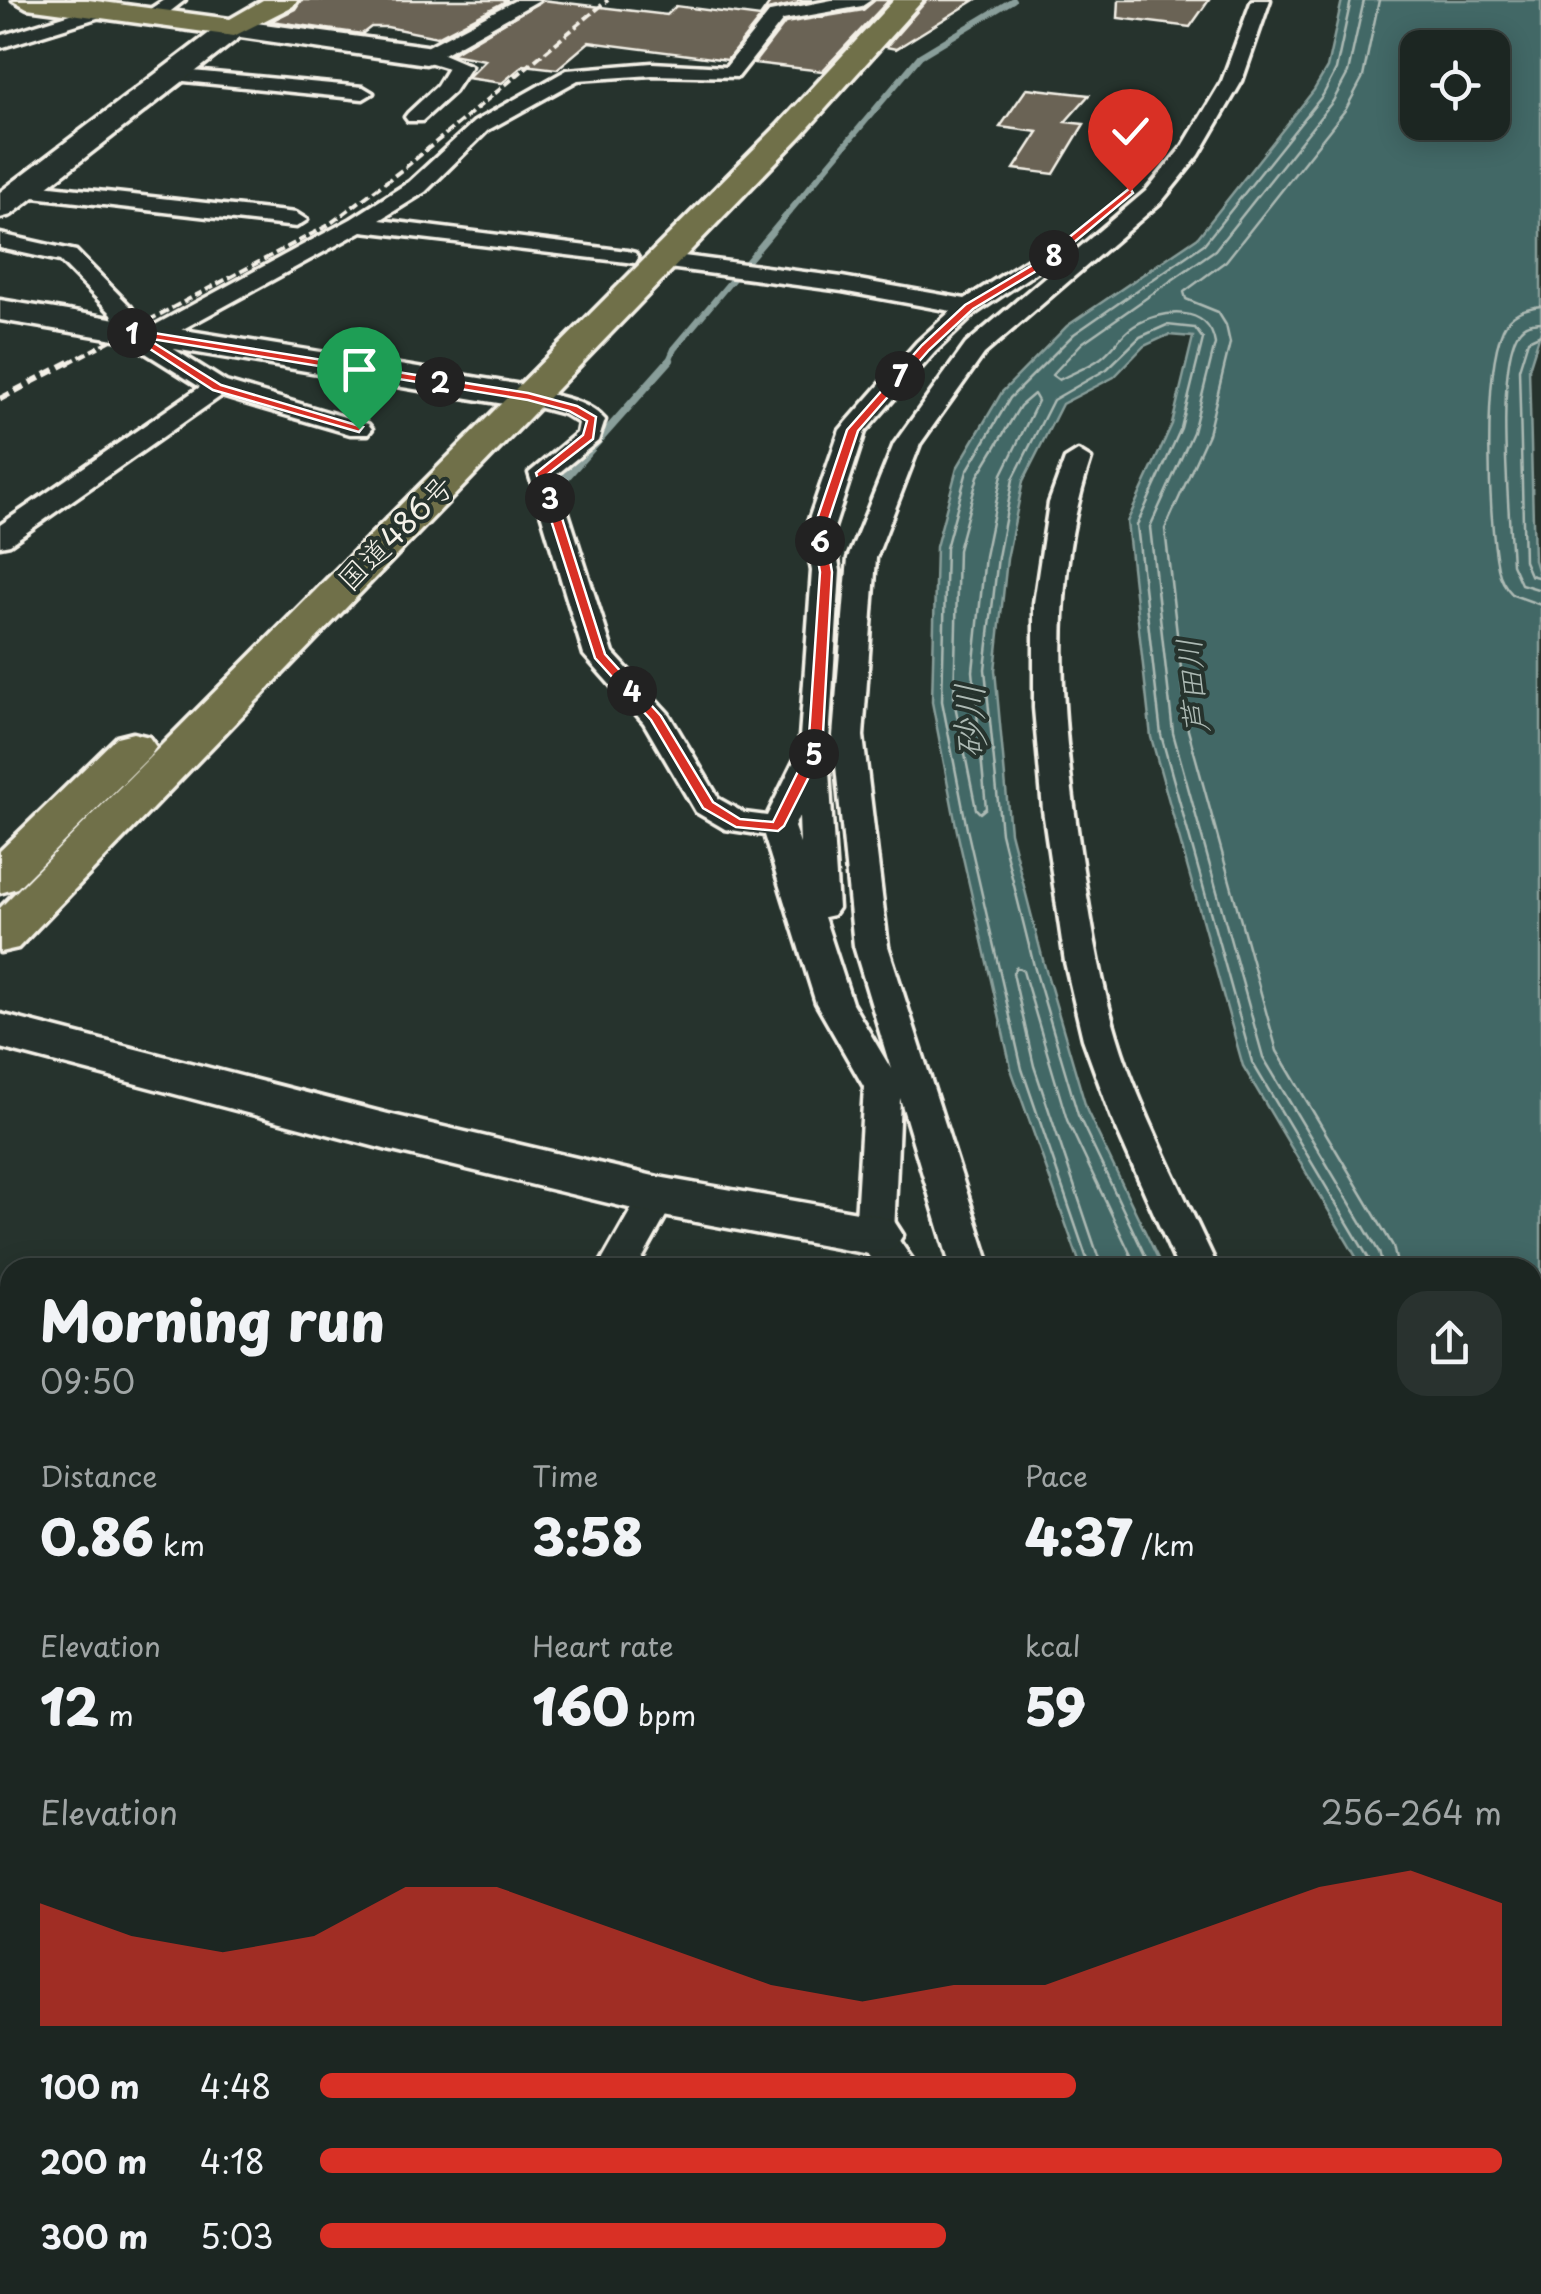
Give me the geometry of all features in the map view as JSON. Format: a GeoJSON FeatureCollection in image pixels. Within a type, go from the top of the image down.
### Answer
{"type":"FeatureCollection","features":[{"type":"Feature","properties":{"kind":"main road"},"geometry":{"type":"LineString","coordinates":[[28,0],[234,28],[283,0]]}},
{"type":"Feature","properties":{"kind":"main road","name":"国道486号"},"geometry":{"type":"LineString","coordinates":[[0,937],[510,394],[644,259],[790,130],[909,0]]}},
{"type":"Feature","properties":{"kind":"main road","name":"国道486号"},"geometry":{"type":"LineString","coordinates":[[6,867],[510,394]]}},
{"type":"Feature","properties":{"kind":"street"},"geometry":{"type":"LineString","coordinates":[[151,17],[176,0]]}},
{"type":"Feature","properties":{"kind":"street"},"geometry":{"type":"LineString","coordinates":[[426,55],[530,0]]}},
{"type":"Feature","properties":{"kind":"street"},"geometry":{"type":"LineString","coordinates":[[141,334],[359,224],[417,186],[481,126],[574,74],[652,69],[731,73],[777,16],[862,0]]}},
{"type":"Feature","properties":{"kind":"street"},"geometry":{"type":"LineString","coordinates":[[834,1003],[816,868],[815,751],[826,572],[819,531],[852,430],[969,307],[1045,262],[1130,191],[1182,128],[1222,58],[1244,0]]}},
{"type":"Feature","properties":{"kind":"street"},"geometry":{"type":"LineString","coordinates":[[967,1258],[896,1081],[871,946],[848,736],[862,558],[907,444],[976,349],[1154,196],[1180,167],[1219,110],[1243,64],[1261,0]]}},
{"type":"Feature","properties":{"kind":"street"},"geometry":{"type":"LineString","coordinates":[[0,42],[103,10]]}},
{"type":"Feature","properties":{"kind":"street"},"geometry":{"type":"LineString","coordinates":[[12,199],[234,28],[426,55],[461,66],[448,80],[447,88],[415,117]]}},
{"type":"Feature","properties":{"kind":"street"},"geometry":{"type":"LineString","coordinates":[[171,75],[363,93]]}},
{"type":"Feature","properties":{"kind":"street"},"geometry":{"type":"LineString","coordinates":[[12,199],[296,220]]}},
{"type":"Feature","properties":{"kind":"street"},"geometry":{"type":"LineString","coordinates":[[359,224],[842,284],[969,307]]}},
{"type":"Feature","properties":{"kind":"street"},"geometry":{"type":"LineString","coordinates":[[0,241],[43,247],[68,256],[141,334],[217,387],[359,429]]}},
{"type":"Feature","properties":{"kind":"street"},"geometry":{"type":"LineString","coordinates":[[0,310],[510,394],[573,408],[592,420],[589,436],[542,473],[599,655],[657,718],[708,805],[736,822],[778,826]]}},
{"type":"Feature","properties":{"kind":"street"},"geometry":{"type":"LineString","coordinates":[[0,538],[217,387]]}},
{"type":"Feature","properties":{"kind":"street"},"geometry":{"type":"LineString","coordinates":[[1078,458],[1064,490],[1057,530],[1049,628],[1050,751],[1082,976],[1110,1067],[1194,1258]]}},
{"type":"Feature","properties":{"kind":"street"},"geometry":{"type":"LineString","coordinates":[[0,1031],[388,1132],[886,1251],[896,1081],[834,1003],[778,826],[815,751]]}},
{"type":"Feature","properties":{"kind":"street"},"geometry":{"type":"LineString","coordinates":[[623,1258],[658,1196]]}},
{"type":"Feature","properties":{"kind":"water"},"geometry":{"type":"Polygon","coordinates":[[[1342,0],[1541,0],[1541,330],[1529,368],[1534,560],[1541,583],[1541,1258],[1357,1258],[1243,1066],[1151,737],[1127,522],[1172,424],[1193,337],[1168,335],[1144,346],[1114,377],[1062,404],[1023,481],[1007,559],[995,670],[1010,832],[1044,964],[1087,1111],[1158,1258],[1078,1258],[1012,1072],[932,702],[936,547],[957,468],[1002,392],[1067,326],[1198,237],[1314,90],[1327,68],[1342,0]]]}},
{"type":"Feature","properties":{"kind":"building"},"geometry":{"type":"Polygon","coordinates":[[[301,0],[508,0],[437,37],[387,27],[371,27],[362,34],[271,21],[295,9],[301,0]]]}},
{"type":"Feature","properties":{"kind":"building"},"geometry":{"type":"Polygon","coordinates":[[[542,0],[667,15],[676,6],[760,17],[772,0],[812,0],[767,10],[727,60],[589,42],[557,69],[524,65],[502,83],[467,78],[485,60],[451,54],[542,0]]]}},
{"type":"Feature","properties":{"kind":"building"},"geometry":{"type":"Polygon","coordinates":[[[875,0],[889,0],[822,71],[754,63],[785,23],[863,10],[875,0]]]}},
{"type":"Feature","properties":{"kind":"building"},"geometry":{"type":"Polygon","coordinates":[[[927,0],[975,0],[896,49],[886,47],[927,0]]]}},
{"type":"Feature","properties":{"kind":"building"},"geometry":{"type":"Polygon","coordinates":[[[1119,0],[1209,0],[1190,27],[1118,18],[1119,0]]]}},
{"type":"Feature","properties":{"kind":"building"},"geometry":{"type":"Polygon","coordinates":[[[1027,88],[1089,95],[1065,122],[1084,124],[1054,174],[1014,169],[1038,132],[1000,127],[1027,88]]]}},
{"type":"Feature","properties":{"kind":"waterway"},"geometry":{"type":"LineString","coordinates":[[669,362],[674,349],[920,56],[1013,0]]}},
{"type":"Feature","properties":{"kind":"waterway"},"geometry":{"type":"LineString","coordinates":[[559,479],[567,476],[669,362]]}},
{"type":"Feature","properties":{"kind":"railway"},"geometry":{"type":"LineString","coordinates":[[68,363],[327,226],[407,166],[608,0]]}},
{"type":"Feature","properties":{"kind":"railway"},"geometry":{"type":"LineString","coordinates":[[0,399],[73,360]]}},
{"type":"Feature","properties":{"kind":"route"},"geometry":{"type":"LineString","coordinates":[[359,429],[217,387],[129,332],[528,397],[573,408],[592,420],[589,436],[542,473],[599,655],[657,718],[708,805],[736,822],[778,826],[815,751],[826,572],[819,531],[852,430],[969,307],[1045,262],[1130,191]]}},
{"type":"Feature","properties":{"kind":"water label","name":"芦田川"},"geometry":{"type":"Point","coordinates":[1191,686]}},
{"type":"Feature","properties":{"kind":"water label","name":"砂川"},"geometry":{"type":"Point","coordinates":[968,721]}}]}
